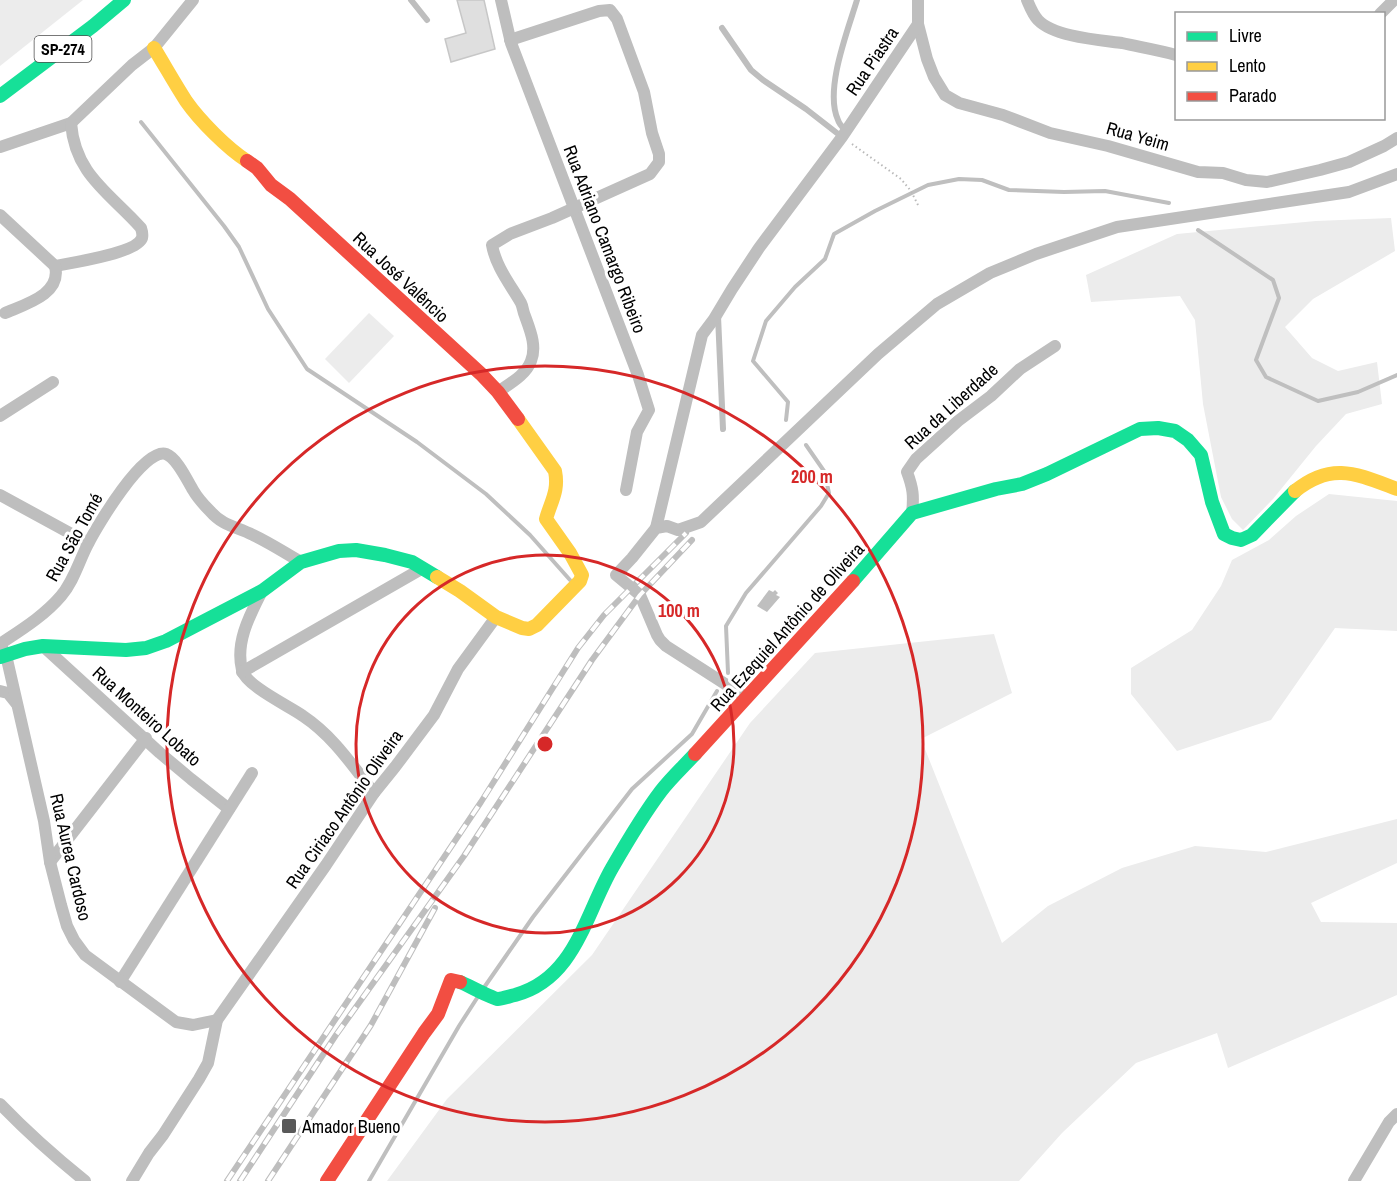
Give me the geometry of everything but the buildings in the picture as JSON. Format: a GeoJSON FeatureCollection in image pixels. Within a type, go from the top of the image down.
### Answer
{"type":"FeatureCollection","features":[{"type":"Feature","properties":{"kind":"street","name":"SP-274"},"geometry":{"type":"LineString","coordinates":[[0,96],[124,0]]}},
{"type":"Feature","properties":{"kind":"street"},"geometry":{"type":"LineString","coordinates":[[0,147],[71,123],[132,65],[154,48],[193,0]]}},
{"type":"Feature","properties":{"kind":"street","name":"Rua Adriano Camargo Ribeiro"},"geometry":{"type":"LineString","coordinates":[[501,0],[510,40],[638,375],[649,410],[637,432],[626,490]]}},
{"type":"Feature","properties":{"kind":"street","name":"Rua Piastra"},"geometry":{"type":"LineString","coordinates":[[656,528],[702,335],[759,248],[844,134],[918,24],[918,0]]}},
{"type":"Feature","properties":{"kind":"street"},"geometry":{"type":"LineString","coordinates":[[1027,0],[1039,21],[1066,34],[1175,55]]}},
{"type":"Feature","properties":{"kind":"street"},"geometry":{"type":"LineString","coordinates":[[1382,12],[1394,0]]}},
{"type":"Feature","properties":{"kind":"street"},"geometry":{"type":"LineString","coordinates":[[498,392],[517,379],[531,363],[533,345],[522,305],[494,256],[492,245],[510,234],[552,218],[650,174],[659,162],[644,92],[617,19],[610,10],[599,11],[510,40]]}},
{"type":"Feature","properties":{"kind":"street","name":"Rua Yeim"},"geometry":{"type":"LineString","coordinates":[[918,24],[934,77],[945,95],[959,103],[1002,115],[1050,133],[1108,146],[1198,172],[1223,173],[1246,180],[1267,182],[1349,162],[1397,138]]}},
{"type":"Feature","properties":{"kind":"street","name":"Rua José Valêncio"},"geometry":{"type":"LineString","coordinates":[[154,48],[187,102],[203,121],[236,154],[257,168],[271,185],[290,199],[481,374],[498,392],[555,471],[558,482],[546,519],[578,565],[582,575],[580,581],[537,625],[529,629],[496,617]]}},
{"type":"Feature","properties":{"kind":"street"},"geometry":{"type":"LineString","coordinates":[[55,266],[77,263],[129,248],[141,240],[143,235],[141,228],[93,180],[84,167],[72,137],[71,123]]}},
{"type":"Feature","properties":{"kind":"street"},"geometry":{"type":"LineString","coordinates":[[747,698],[666,646],[657,635],[640,595],[616,575],[656,528],[667,526],[678,530],[701,522],[878,354],[937,304],[990,273],[1036,254],[1117,227],[1349,192],[1397,174]]}},
{"type":"Feature","properties":{"kind":"street"},"geometry":{"type":"LineString","coordinates":[[0,215],[55,266],[57,279],[41,296],[5,313]]}},
{"type":"Feature","properties":{"kind":"street","name":"Rua da Liberdade"},"geometry":{"type":"LineString","coordinates":[[912,513],[914,497],[907,472],[916,459],[1020,369],[1055,346]]}},
{"type":"Feature","properties":{"kind":"street"},"geometry":{"type":"LineString","coordinates":[[0,416],[53,382]]}},
{"type":"Feature","properties":{"kind":"street"},"geometry":{"type":"LineString","coordinates":[[912,513],[1022,484],[1140,429],[1158,428],[1175,431],[1188,440],[1201,455],[1212,502],[1224,534],[1232,539],[1241,540],[1254,532],[1293,493],[1308,482],[1325,474],[1356,474],[1397,489]]}},
{"type":"Feature","properties":{"kind":"street","name":"Rua São Tomé"},"geometry":{"type":"LineString","coordinates":[[1,652],[60,597],[70,583],[88,543],[116,497],[143,464],[159,453],[170,457],[182,471],[194,492],[217,519],[228,526],[254,535],[300,562]]}},
{"type":"Feature","properties":{"kind":"street"},"geometry":{"type":"LineString","coordinates":[[0,495],[88,543]]}},
{"type":"Feature","properties":{"kind":"street","name":"Rua Ezequiel Antônio de Oliveira"},"geometry":{"type":"LineString","coordinates":[[327,1181],[438,1014],[451,980],[498,999],[525,992],[538,985],[564,962],[577,943],[609,873],[636,826],[663,790],[877,555],[912,513]]}},
{"type":"Feature","properties":{"kind":"street"},"geometry":{"type":"LineString","coordinates":[[1,652],[44,646],[117,650],[146,648],[166,641],[262,591],[300,562],[339,551],[356,550],[412,562],[496,617]]}},
{"type":"Feature","properties":{"kind":"street"},"geometry":{"type":"LineString","coordinates":[[242,672],[423,568]]}},
{"type":"Feature","properties":{"kind":"street"},"geometry":{"type":"LineString","coordinates":[[262,591],[243,636],[240,657],[242,672],[259,689],[325,733],[346,755],[374,793]]}},
{"type":"Feature","properties":{"kind":"street","name":"Rua Ciriaco Antônio Oliveira"},"geometry":{"type":"LineString","coordinates":[[132,1181],[208,1063],[217,1020],[326,866],[374,793],[434,715],[458,669],[496,617]]}},
{"type":"Feature","properties":{"kind":"street","name":"Rua Monteiro Lobato"},"geometry":{"type":"LineString","coordinates":[[44,646],[160,753],[229,809]]}},
{"type":"Feature","properties":{"kind":"street","name":"Rua Aurea Cardoso"},"geometry":{"type":"LineString","coordinates":[[1,652],[17,704],[44,821],[50,862],[67,927],[85,955],[120,982]]}},
{"type":"Feature","properties":{"kind":"street"},"geometry":{"type":"LineString","coordinates":[[0,691],[8,693],[17,704]]}},
{"type":"Feature","properties":{"kind":"street"},"geometry":{"type":"LineString","coordinates":[[50,862],[146,738]]}},
{"type":"Feature","properties":{"kind":"street"},"geometry":{"type":"LineString","coordinates":[[217,1020],[193,1025],[176,1022],[120,982],[252,773]]}},
{"type":"Feature","properties":{"kind":"street"},"geometry":{"type":"LineString","coordinates":[[0,1104],[50,1152],[85,1181]]}},
{"type":"Feature","properties":{"kind":"street"},"geometry":{"type":"LineString","coordinates":[[1354,1181],[1389,1122],[1397,1114]]}},
{"type":"Feature","properties":{"kind":"lane"},"geometry":{"type":"LineString","coordinates":[[411,0],[427,20]]}},
{"type":"Feature","properties":{"kind":"lane"},"geometry":{"type":"LineString","coordinates":[[844,134],[838,120],[834,89],[846,31],[857,0]]}},
{"type":"Feature","properties":{"kind":"lane"},"geometry":{"type":"LineString","coordinates":[[722,28],[751,70],[844,134]]}},
{"type":"Feature","properties":{"kind":"lane"},"geometry":{"type":"LineString","coordinates":[[718,313],[723,429]]}},
{"type":"Feature","properties":{"kind":"path"},"geometry":{"type":"LineString","coordinates":[[844,134],[902,179],[911,190],[919,207]]}},
{"type":"Feature","properties":{"kind":"shaded area"},"geometry":{"type":"Polygon","coordinates":[[[0,0],[83,0],[0,66],[0,0]]]}},
{"type":"Feature","properties":{"kind":"shaded area"},"geometry":{"type":"Polygon","coordinates":[[[1391,218],[1395,251],[1313,299],[1285,327],[1312,358],[1338,371],[1377,362],[1382,404],[1346,414],[1316,446],[1273,499],[1243,530],[1232,519],[1221,497],[1203,404],[1195,320],[1180,296],[1091,302],[1086,275],[1177,234],[1316,221],[1391,218]]]}},
{"type":"Feature","properties":{"kind":"shaded area"},"geometry":{"type":"Polygon","coordinates":[[[369,313],[394,336],[349,383],[325,359],[369,313]]]}},
{"type":"Feature","properties":{"kind":"shaded area"},"geometry":{"type":"Polygon","coordinates":[[[1329,494],[1397,501],[1397,631],[1335,628],[1271,720],[1177,751],[1131,694],[1131,668],[1192,630],[1221,586],[1232,560],[1269,540],[1296,516],[1329,494]]]}},
{"type":"Feature","properties":{"kind":"shaded area"},"geometry":{"type":"Polygon","coordinates":[[[769,590],[773,592],[775,590],[778,593],[776,595],[780,597],[767,612],[757,606],[769,590]]]}},
{"type":"Feature","properties":{"kind":"shaded area"},"geometry":{"type":"Polygon","coordinates":[[[994,634],[1012,693],[921,739],[1002,943],[1048,906],[1122,868],[1195,846],[1266,852],[1397,819],[1397,863],[1311,903],[1321,922],[1397,923],[1397,995],[1228,1068],[1217,1033],[1136,1063],[1062,1133],[1019,1181],[387,1181],[447,1099],[592,955],[750,723],[815,653],[994,634]]]}},
{"type":"Feature","properties":{"kind":"waterway"},"geometry":{"type":"LineString","coordinates":[[141,122],[239,247],[268,309],[307,369],[417,442],[486,494],[530,535],[570,580]]}},
{"type":"Feature","properties":{"kind":"waterway"},"geometry":{"type":"LineString","coordinates":[[786,420],[788,402],[753,361],[766,321],[795,287],[825,259],[834,234],[928,185],[959,179],[982,180],[1009,190],[1105,191],[1169,203]]}},
{"type":"Feature","properties":{"kind":"waterway"},"geometry":{"type":"LineString","coordinates":[[1198,230],[1273,280],[1279,298],[1256,360],[1266,377],[1318,401],[1358,392],[1397,375]]}},
{"type":"Feature","properties":{"kind":"waterway"},"geometry":{"type":"LineString","coordinates":[[728,673],[726,626],[746,593],[821,506],[829,493],[824,471],[806,445]]}},
{"type":"Feature","properties":{"kind":"waterway"},"geometry":{"type":"LineString","coordinates":[[483,989],[533,917],[632,789],[692,734],[717,691]]}},
{"type":"Feature","properties":{"kind":"waterway"},"geometry":{"type":"LineString","coordinates":[[369,1181],[479,995]]}},
{"type":"Feature","properties":{"kind":"railway"},"geometry":{"type":"LineString","coordinates":[[227,1181],[481,802],[578,648],[604,615],[686,533]]}},
{"type":"Feature","properties":{"kind":"railway"},"geometry":{"type":"LineString","coordinates":[[240,1181],[336,1035],[464,856],[592,660],[640,595],[692,540]]}},
{"type":"Feature","properties":{"kind":"railway"},"geometry":{"type":"LineString","coordinates":[[268,1181],[371,1025],[435,908]]}},
{"type":"Feature","properties":{"kind":"traffic: fast"},"geometry":{"type":"LineString","coordinates":[[0,96],[124,0]]}},
{"type":"Feature","properties":{"kind":"traffic: fast"},"geometry":{"type":"LineString","coordinates":[[853,581],[912,513],[1022,484],[1140,429],[1158,428],[1175,431],[1188,440],[1201,455],[1212,502],[1224,534],[1232,538],[1241,540],[1252,535],[1295,491]]}},
{"type":"Feature","properties":{"kind":"traffic: fast"},"geometry":{"type":"LineString","coordinates":[[0,657],[43,646],[126,650],[146,648],[166,641],[262,591],[301,562],[339,551],[356,550],[412,562],[437,577]]}},
{"type":"Feature","properties":{"kind":"traffic: fast"},"geometry":{"type":"LineString","coordinates":[[460,982],[498,999],[535,987],[552,975],[576,943],[612,868],[641,819],[665,786],[695,754]]}},
{"type":"Feature","properties":{"kind":"traffic: slow"},"geometry":{"type":"LineString","coordinates":[[154,48],[192,109],[223,142],[247,161]]}},
{"type":"Feature","properties":{"kind":"traffic: slow"},"geometry":{"type":"LineString","coordinates":[[437,577],[496,617],[529,629],[537,625],[580,581],[582,575],[570,553],[546,519],[555,490],[555,471],[518,419]]}},
{"type":"Feature","properties":{"kind":"traffic: slow"},"geometry":{"type":"LineString","coordinates":[[1295,491],[1308,482],[1333,473],[1357,475],[1397,489]]}},
{"type":"Feature","properties":{"kind":"traffic: jam"},"geometry":{"type":"LineString","coordinates":[[247,161],[481,374],[518,419]]}},
{"type":"Feature","properties":{"kind":"traffic: jam"},"geometry":{"type":"LineString","coordinates":[[695,754],[853,581]]}},
{"type":"Feature","properties":{"kind":"traffic: jam"},"geometry":{"type":"LineString","coordinates":[[327,1181],[438,1014],[451,980],[460,982]]}},
{"type":"Feature","properties":{"kind":"place","name":"Amador Bueno"},"geometry":{"type":"Point","coordinates":[289,1126]}}]}
